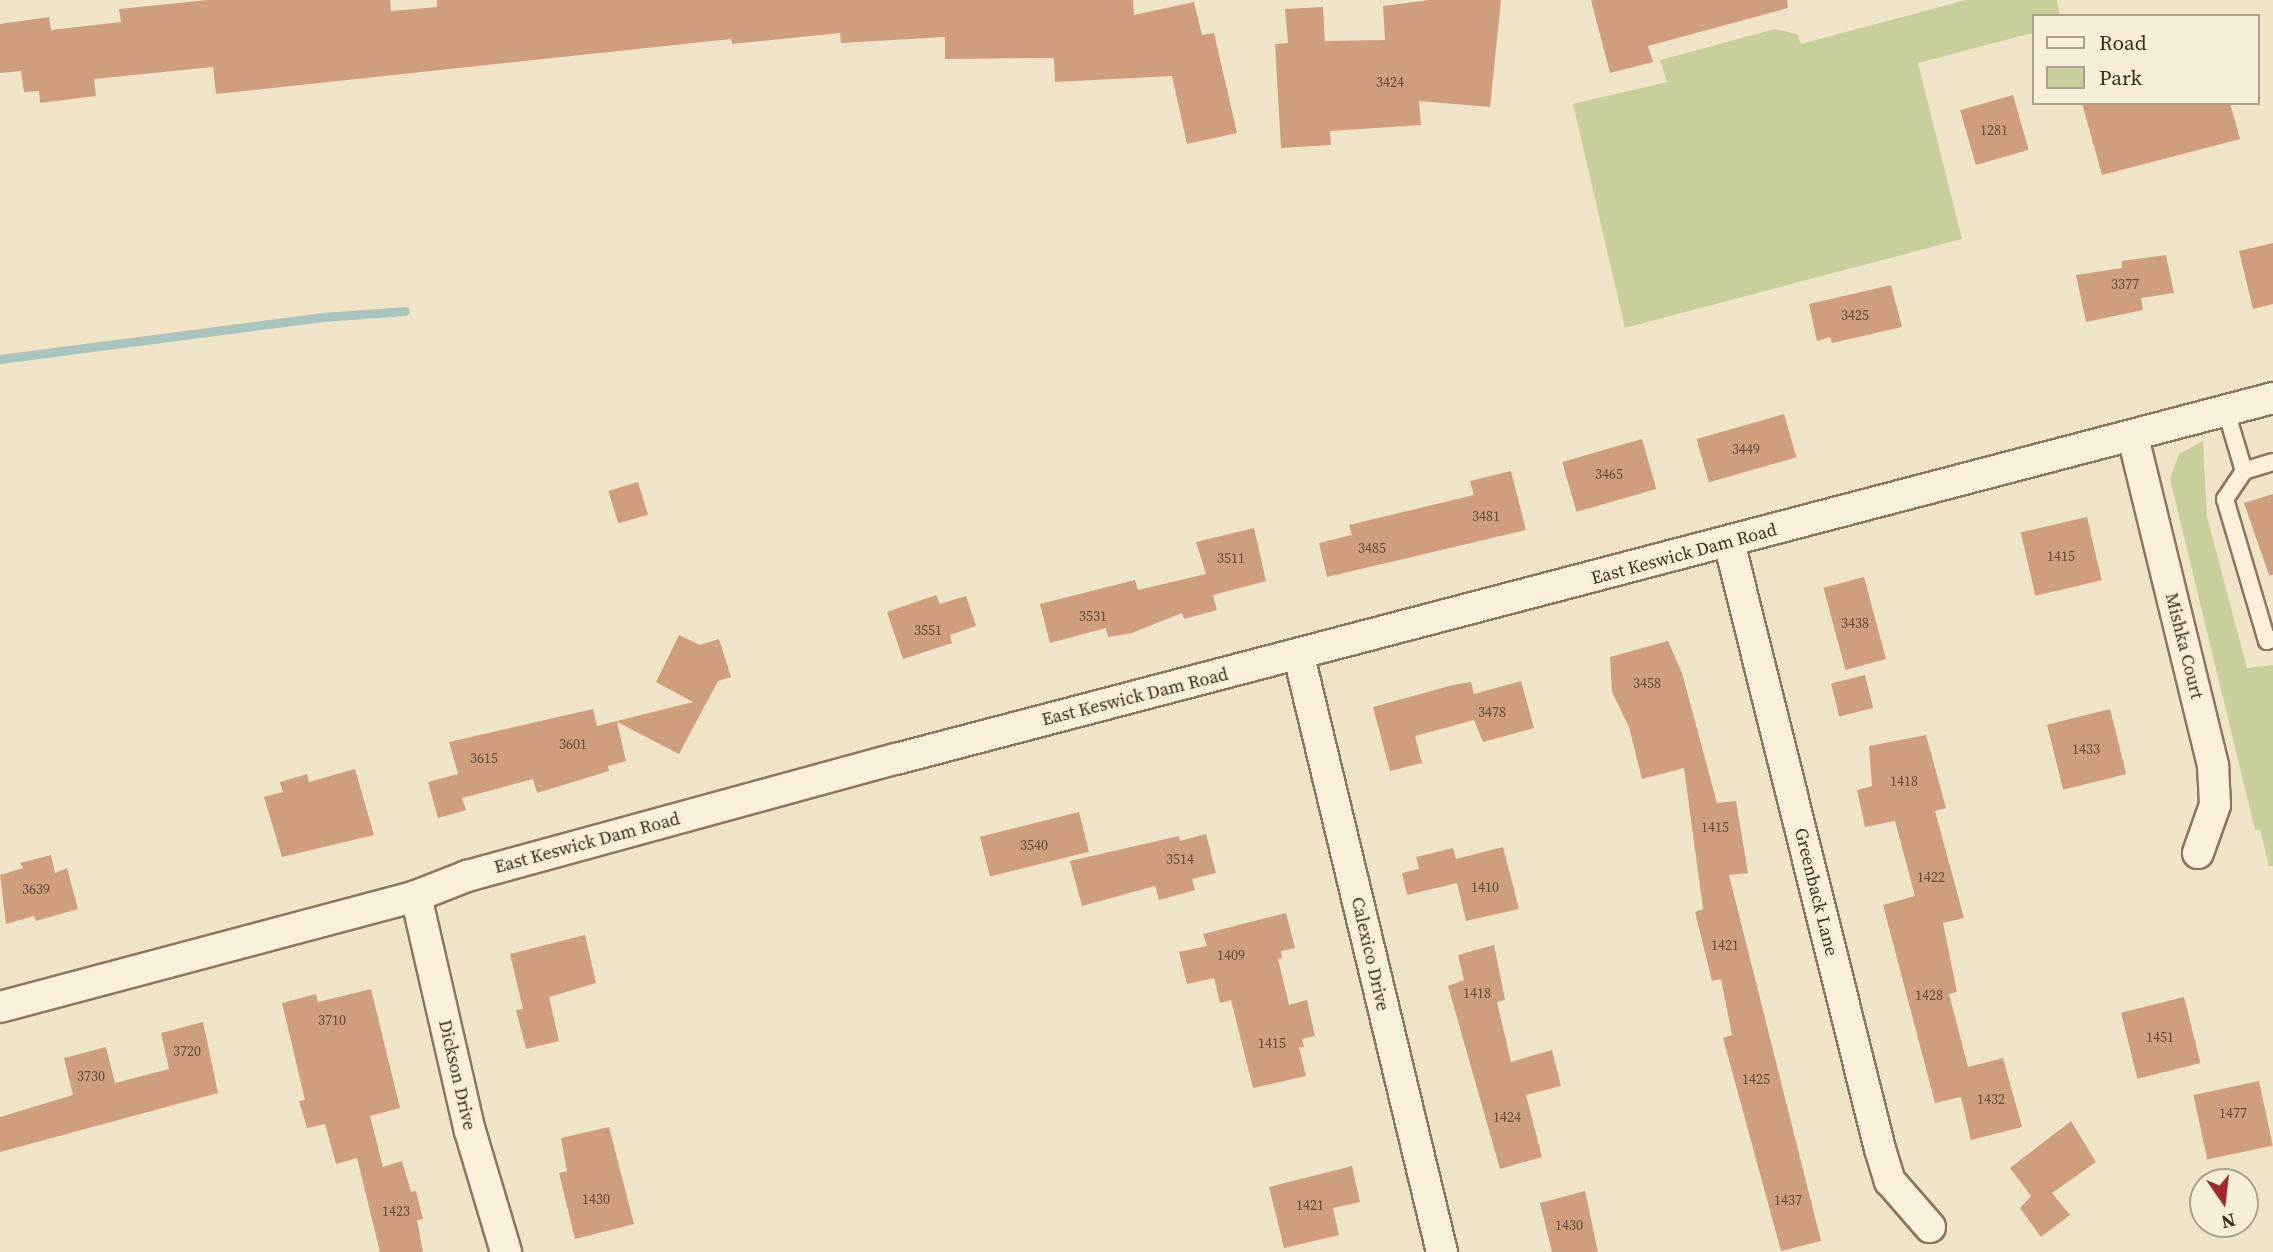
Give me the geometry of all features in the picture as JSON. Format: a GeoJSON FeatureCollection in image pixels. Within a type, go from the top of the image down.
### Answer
{"type":"FeatureCollection","features":[{"type":"Feature","properties":{"kind":"street","name":"East Keswick Dam Road"},"geometry":{"type":"LineString","coordinates":[[0,1007],[416,897],[480,873],[869,766],[2133,438],[2273,398]]}},
{"type":"Feature","properties":{"kind":"street","name":"Mishka Court"},"geometry":{"type":"LineString","coordinates":[[2133,438],[2213,766],[2215,805],[2198,853]]}},
{"type":"Feature","properties":{"kind":"street","name":"Greenback Lane"},"geometry":{"type":"LineString","coordinates":[[1729,542],[1880,1149],[1890,1181],[1930,1227]]}},
{"type":"Feature","properties":{"kind":"street","name":"Calexico Drive"},"geometry":{"type":"LineString","coordinates":[[1299,656],[1442,1252]]}},
{"type":"Feature","properties":{"kind":"street","name":"Dickson Drive"},"geometry":{"type":"LineString","coordinates":[[416,897],[470,1131],[506,1252]]}},
{"type":"Feature","properties":{"kind":"lane"},"geometry":{"type":"LineString","coordinates":[[2226,411],[2244,471]]}},
{"type":"Feature","properties":{"kind":"lane"},"geometry":{"type":"LineString","coordinates":[[2273,462],[2244,471],[2225,499],[2267,641],[2273,639]]}},
{"type":"Feature","properties":{"kind":"green space"},"geometry":{"type":"Polygon","coordinates":[[[1966,0],[2057,0],[2060,14],[2032,14],[2032,33],[1918,63],[1962,239],[1625,328],[1573,104],[1667,82],[1660,60],[1775,29],[1797,34],[1801,44],[1966,0]]]}},
{"type":"Feature","properties":{"kind":"green space"},"geometry":{"type":"Polygon","coordinates":[[[2203,441],[2207,517],[2247,668],[2273,665],[2273,866],[2269,866],[2260,830],[2255,830],[2170,479],[2179,454],[2203,441]]]}},
{"type":"Feature","properties":{"kind":"building"},"geometry":{"type":"Polygon","coordinates":[[[207,0],[390,0],[391,11],[437,7],[437,0],[1133,0],[1134,15],[1194,2],[1202,35],[1214,33],[1237,133],[1187,144],[1172,76],[1055,82],[1054,58],[945,59],[945,37],[841,43],[840,33],[732,44],[731,39],[216,94],[213,67],[94,79],[96,96],[40,103],[39,91],[24,92],[21,71],[0,73],[0,24],[49,17],[51,30],[121,22],[119,9],[207,0]]]}},
{"type":"Feature","properties":{"kind":"building"},"geometry":{"type":"Polygon","coordinates":[[[1430,0],[1501,0],[1490,107],[1419,101],[1421,125],[1330,131],[1331,145],[1281,148],[1275,44],[1288,43],[1285,9],[1323,7],[1325,41],[1385,40],[1383,6],[1430,0]]]}},
{"type":"Feature","properties":{"kind":"building"},"geometry":{"type":"Polygon","coordinates":[[[1591,0],[1787,0],[1788,8],[1648,46],[1653,62],[1610,73],[1591,0]]]}},
{"type":"Feature","properties":{"kind":"building"},"geometry":{"type":"Polygon","coordinates":[[[2013,95],[2029,150],[1976,165],[1960,110],[2013,95]]]}},
{"type":"Feature","properties":{"kind":"building"},"geometry":{"type":"Polygon","coordinates":[[[2083,105],[2231,105],[2240,139],[2102,175],[2083,105]]]}},
{"type":"Feature","properties":{"kind":"building"},"geometry":{"type":"Polygon","coordinates":[[[2273,243],[2273,304],[2253,309],[2239,251],[2273,243]]]}},
{"type":"Feature","properties":{"kind":"building"},"geometry":{"type":"Polygon","coordinates":[[[2166,255],[2174,293],[2141,298],[2143,310],[2086,322],[2076,275],[2122,268],[2122,261],[2166,255]]]}},
{"type":"Feature","properties":{"kind":"building"},"geometry":{"type":"Polygon","coordinates":[[[1891,285],[1902,327],[1832,343],[1830,337],[1817,341],[1809,304],[1891,285]]]}},
{"type":"Feature","properties":{"kind":"building"},"geometry":{"type":"Polygon","coordinates":[[[1784,414],[1796,457],[1709,482],[1697,439],[1784,414]]]}},
{"type":"Feature","properties":{"kind":"building"},"geometry":{"type":"Polygon","coordinates":[[[1642,439],[1656,489],[1577,512],[1562,462],[1642,439]]]}},
{"type":"Feature","properties":{"kind":"building"},"geometry":{"type":"Polygon","coordinates":[[[1511,471],[1526,530],[1327,577],[1319,543],[1352,535],[1349,525],[1474,495],[1470,481],[1511,471]]]}},
{"type":"Feature","properties":{"kind":"building"},"geometry":{"type":"Polygon","coordinates":[[[638,482],[648,515],[618,524],[608,491],[638,482]]]}},
{"type":"Feature","properties":{"kind":"building"},"geometry":{"type":"Polygon","coordinates":[[[2273,494],[2273,575],[2269,575],[2244,503],[2273,494]]]}},
{"type":"Feature","properties":{"kind":"building"},"geometry":{"type":"Polygon","coordinates":[[[2087,517],[2102,580],[2035,596],[2021,532],[2087,517]]]}},
{"type":"Feature","properties":{"kind":"building"},"geometry":{"type":"Polygon","coordinates":[[[1254,528],[1266,581],[1213,595],[1217,610],[1184,619],[1182,613],[1132,633],[1108,637],[1106,628],[1050,643],[1040,604],[1135,580],[1138,590],[1206,574],[1196,542],[1254,528]]]}},
{"type":"Feature","properties":{"kind":"building"},"geometry":{"type":"Polygon","coordinates":[[[1864,577],[1886,659],[1845,670],[1823,588],[1864,577]]]}},
{"type":"Feature","properties":{"kind":"building"},"geometry":{"type":"Polygon","coordinates":[[[936,595],[940,604],[966,596],[976,626],[950,635],[952,643],[903,659],[887,612],[936,595]]]}},
{"type":"Feature","properties":{"kind":"building"},"geometry":{"type":"Polygon","coordinates":[[[679,635],[700,645],[719,639],[731,677],[718,681],[679,754],[617,722],[626,761],[608,766],[609,771],[537,793],[533,779],[462,798],[466,810],[438,818],[428,782],[458,774],[449,742],[593,709],[597,726],[693,702],[656,682],[679,635]]]}},
{"type":"Feature","properties":{"kind":"building"},"geometry":{"type":"Polygon","coordinates":[[[1668,641],[1682,673],[1717,803],[1736,801],[1748,873],[1729,875],[1821,1241],[1781,1251],[1723,1038],[1732,1035],[1721,979],[1712,981],[1695,912],[1703,909],[1684,768],[1642,779],[1629,727],[1612,692],[1610,657],[1668,641]]]}},
{"type":"Feature","properties":{"kind":"building"},"geometry":{"type":"Polygon","coordinates":[[[1865,675],[1873,708],[1839,716],[1831,683],[1865,675]]]}},
{"type":"Feature","properties":{"kind":"building"},"geometry":{"type":"Polygon","coordinates":[[[1521,681],[1534,728],[1483,742],[1474,720],[1415,736],[1422,763],[1390,771],[1373,707],[1453,685],[1471,682],[1474,694],[1521,681]]]}},
{"type":"Feature","properties":{"kind":"building"},"geometry":{"type":"Polygon","coordinates":[[[2110,709],[2126,774],[2063,790],[2047,725],[2110,709]]]}},
{"type":"Feature","properties":{"kind":"building"},"geometry":{"type":"Polygon","coordinates":[[[1926,735],[1946,808],[1935,811],[1964,918],[1943,923],[1957,992],[1949,994],[1968,1067],[2003,1058],[2022,1127],[1971,1140],[1961,1097],[1935,1103],[1883,905],[1915,896],[1895,821],[1865,827],[1857,790],[1872,786],[1869,746],[1926,735]]]}},
{"type":"Feature","properties":{"kind":"building"},"geometry":{"type":"Polygon","coordinates":[[[355,769],[374,835],[282,857],[264,797],[283,792],[280,782],[307,774],[309,782],[355,769]]]}},
{"type":"Feature","properties":{"kind":"building"},"geometry":{"type":"Polygon","coordinates":[[[1079,812],[1089,852],[990,876],[980,837],[1079,812]]]}},
{"type":"Feature","properties":{"kind":"building"},"geometry":{"type":"Polygon","coordinates":[[[1206,834],[1216,873],[1192,879],[1195,890],[1159,900],[1155,886],[1082,906],[1070,861],[1179,836],[1180,841],[1206,834]]]}},
{"type":"Feature","properties":{"kind":"building"},"geometry":{"type":"Polygon","coordinates":[[[1503,847],[1519,909],[1466,921],[1457,883],[1407,895],[1402,873],[1419,869],[1416,857],[1453,848],[1456,859],[1503,847]]]}},
{"type":"Feature","properties":{"kind":"building"},"geometry":{"type":"Polygon","coordinates":[[[51,855],[55,873],[67,868],[78,909],[36,921],[34,916],[6,924],[0,875],[23,868],[20,863],[51,855]]]}},
{"type":"Feature","properties":{"kind":"building"},"geometry":{"type":"Polygon","coordinates":[[[1286,913],[1295,948],[1281,951],[1282,958],[1278,959],[1289,1005],[1307,1000],[1315,1036],[1302,1039],[1304,1047],[1299,1047],[1306,1076],[1253,1088],[1231,1000],[1220,1003],[1214,978],[1187,984],[1179,952],[1207,946],[1203,934],[1286,913]]]}},
{"type":"Feature","properties":{"kind":"building"},"geometry":{"type":"Polygon","coordinates":[[[585,935],[596,983],[549,997],[559,1041],[526,1049],[516,1010],[523,1009],[510,954],[585,935]]]}},
{"type":"Feature","properties":{"kind":"building"},"geometry":{"type":"Polygon","coordinates":[[[1494,945],[1505,1000],[1497,1002],[1511,1062],[1552,1050],[1561,1086],[1526,1095],[1542,1157],[1500,1169],[1448,986],[1464,980],[1458,955],[1494,945]]]}},
{"type":"Feature","properties":{"kind":"building"},"geometry":{"type":"Polygon","coordinates":[[[371,989],[400,1108],[370,1116],[383,1167],[402,1161],[411,1192],[416,1191],[423,1219],[417,1220],[423,1252],[380,1252],[357,1158],[336,1164],[325,1124],[307,1128],[299,1101],[305,1100],[282,1003],[316,994],[318,1002],[371,989]]]}},
{"type":"Feature","properties":{"kind":"building"},"geometry":{"type":"Polygon","coordinates":[[[2184,997],[2200,1063],[2137,1079],[2121,1013],[2184,997]]]}},
{"type":"Feature","properties":{"kind":"building"},"geometry":{"type":"Polygon","coordinates":[[[203,1022],[218,1093],[0,1152],[0,1117],[73,1095],[64,1058],[106,1047],[115,1083],[169,1069],[161,1033],[203,1022]]]}},
{"type":"Feature","properties":{"kind":"building"},"geometry":{"type":"Polygon","coordinates":[[[2259,1081],[2273,1146],[2207,1159],[2193,1095],[2259,1081]]]}},
{"type":"Feature","properties":{"kind":"building"},"geometry":{"type":"Polygon","coordinates":[[[2071,1121],[2096,1162],[2052,1193],[2070,1215],[2041,1237],[2020,1208],[2031,1196],[2010,1168],[2071,1121]]]}},
{"type":"Feature","properties":{"kind":"building"},"geometry":{"type":"Polygon","coordinates":[[[609,1127],[634,1224],[575,1239],[559,1173],[567,1171],[561,1138],[609,1127]]]}},
{"type":"Feature","properties":{"kind":"building"},"geometry":{"type":"Polygon","coordinates":[[[1352,1166],[1360,1202],[1333,1208],[1339,1235],[1284,1248],[1269,1187],[1352,1166]]]}},
{"type":"Feature","properties":{"kind":"building"},"geometry":{"type":"Polygon","coordinates":[[[1585,1191],[1598,1252],[1552,1252],[1540,1203],[1585,1191]]]}},
{"type":"Feature","properties":{"kind":"waterway"},"geometry":{"type":"LineString","coordinates":[[0,359],[323,317],[405,311]]}}]}
